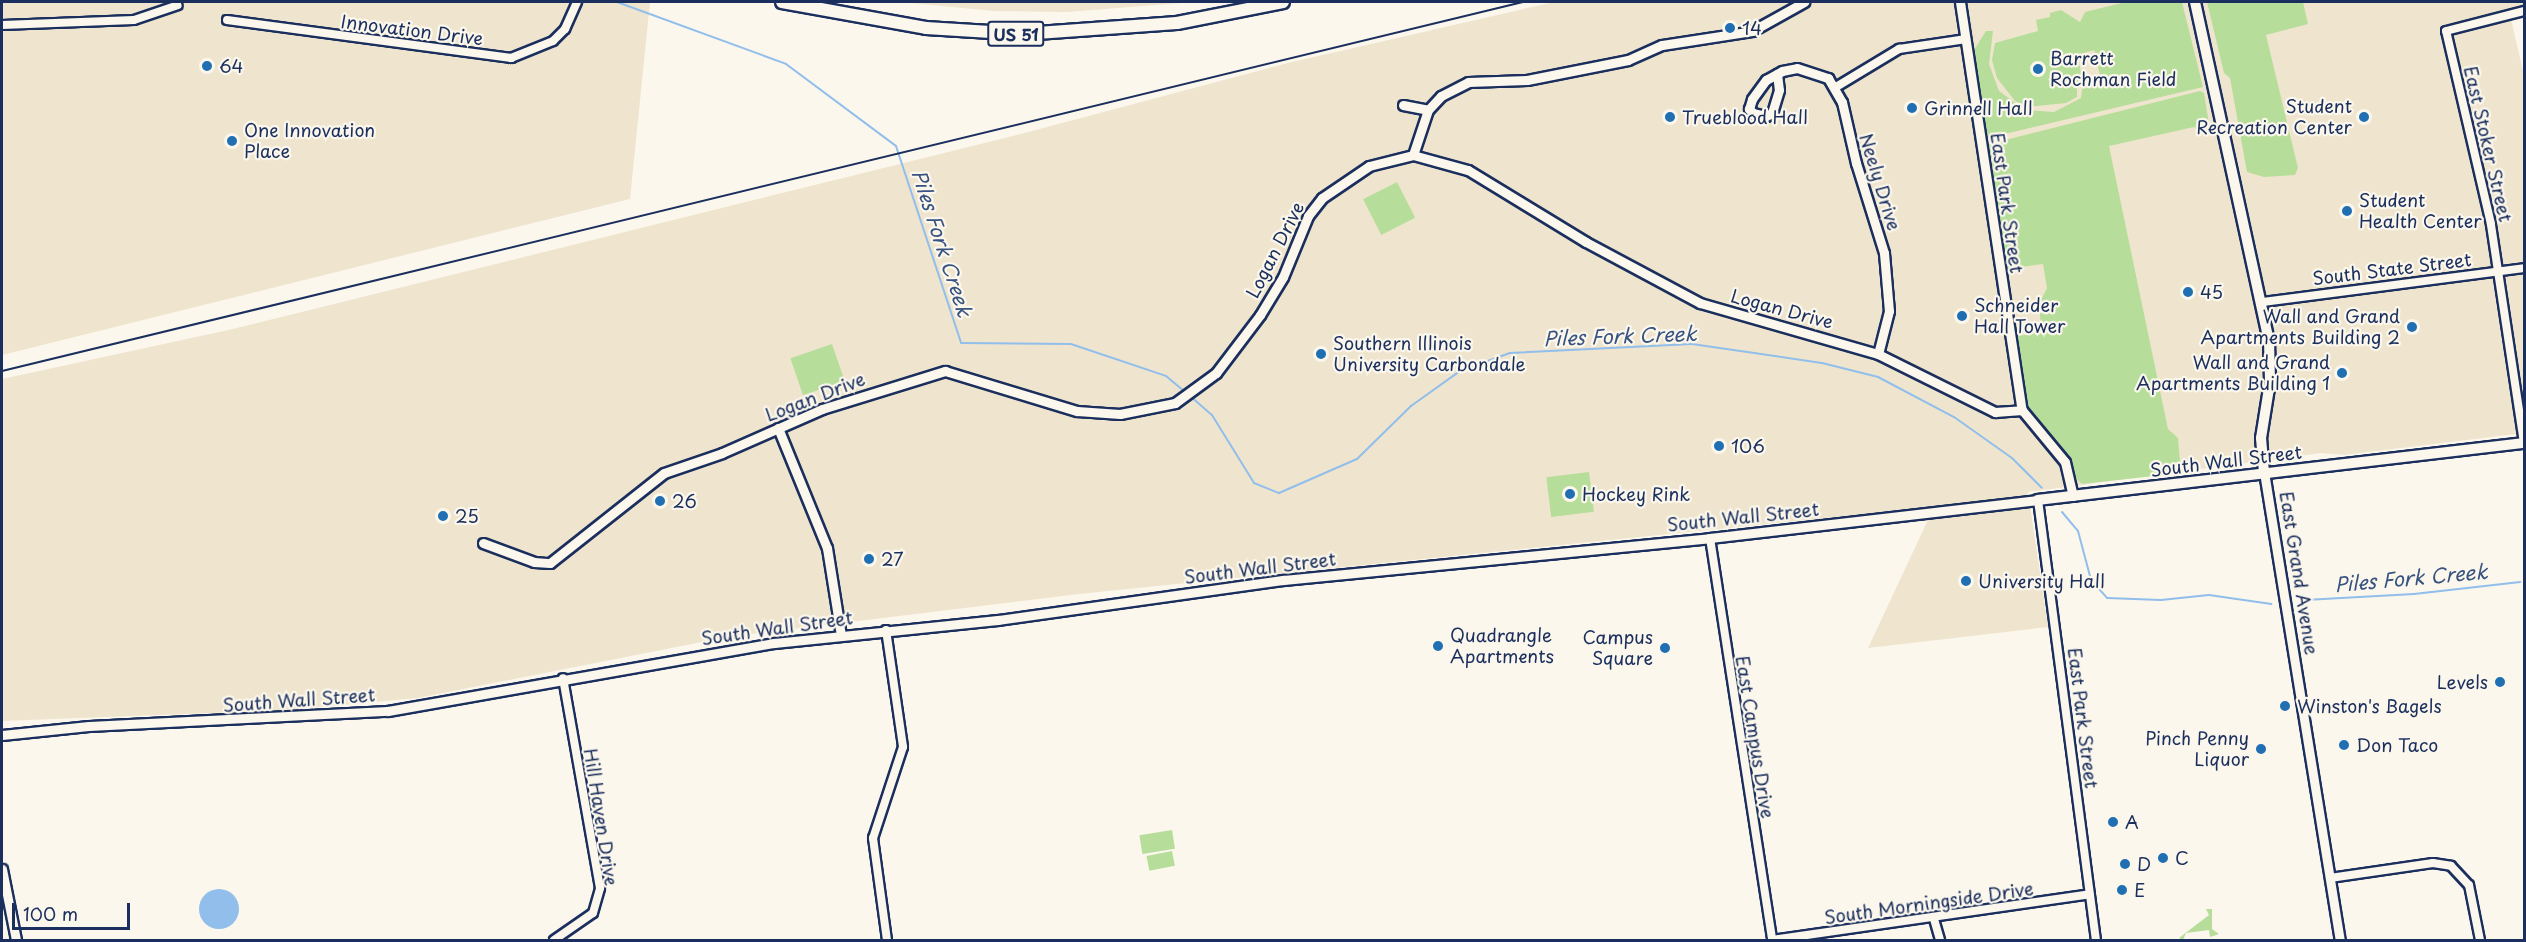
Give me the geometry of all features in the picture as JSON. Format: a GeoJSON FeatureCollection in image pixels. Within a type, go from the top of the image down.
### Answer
{"type":"FeatureCollection","features":[{"type":"Feature","properties":{"kind":"highway","name":"US 51"},"geometry":{"type":"LineString","coordinates":[[782,2],[926,28],[1023,34],[1176,23],[1283,2]]}},
{"type":"Feature","properties":{"kind":"main road","name":"East Grand Avenue"},"geometry":{"type":"LineString","coordinates":[[2195,2],[2263,302],[2271,364],[2262,417],[2264,472]]}},
{"type":"Feature","properties":{"kind":"main road","name":"South Wall Street"},"geometry":{"type":"LineString","coordinates":[[2038,500],[2524,443]]}},
{"type":"Feature","properties":{"kind":"street","name":"Innovation Drive"},"geometry":{"type":"LineString","coordinates":[[227,20],[511,58],[553,41],[565,29],[577,2]]}},
{"type":"Feature","properties":{"kind":"street"},"geometry":{"type":"LineString","coordinates":[[1413,155],[1428,110],[1441,96],[1468,82],[1527,80],[1628,60],[1662,45],[1752,31],[1804,2]]}},
{"type":"Feature","properties":{"kind":"street","name":"East Park Street"},"geometry":{"type":"LineString","coordinates":[[1960,2],[2022,410]]}},
{"type":"Feature","properties":{"kind":"street"},"geometry":{"type":"LineString","coordinates":[[2,25],[134,20],[178,5]]}},
{"type":"Feature","properties":{"kind":"street","name":"East Stoker Street"},"geometry":{"type":"LineString","coordinates":[[2524,11],[2446,31],[2481,168],[2499,271],[2524,443]]}},
{"type":"Feature","properties":{"kind":"street"},"geometry":{"type":"LineString","coordinates":[[1777,74],[1797,68],[1808,69],[1828,78],[1836,87],[1899,49],[1966,39]]}},
{"type":"Feature","properties":{"kind":"street","name":"Neely Drive"},"geometry":{"type":"LineString","coordinates":[[1836,87],[1884,253],[1889,311],[1878,354]]}},
{"type":"Feature","properties":{"kind":"street"},"geometry":{"type":"LineString","coordinates":[[1403,105],[1428,110]]}},
{"type":"Feature","properties":{"kind":"street","name":"Logan Drive"},"geometry":{"type":"LineString","coordinates":[[483,543],[534,562],[550,563],[664,473],[822,409],[945,371],[1077,411],[1120,414],[1153,410],[1188,395],[1216,372],[1260,315],[1284,277],[1308,216],[1322,198],[1362,169],[1413,155],[1468,170],[1586,242],[1700,303],[1878,354],[1987,409],[2022,410]]}},
{"type":"Feature","properties":{"kind":"street","name":"South State Street"},"geometry":{"type":"LineString","coordinates":[[2263,302],[2524,268]]}},
{"type":"Feature","properties":{"kind":"street"},"geometry":{"type":"LineString","coordinates":[[2022,410],[2065,462],[2073,496]]}},
{"type":"Feature","properties":{"kind":"street"},"geometry":{"type":"LineString","coordinates":[[778,428],[827,548],[841,635]]}},
{"type":"Feature","properties":{"kind":"street","name":"East Grand Avenue"},"geometry":{"type":"LineString","coordinates":[[2264,472],[2340,940]]}},
{"type":"Feature","properties":{"kind":"street","name":"East Park Street"},"geometry":{"type":"LineString","coordinates":[[2038,500],[2096,940]]}},
{"type":"Feature","properties":{"kind":"street","name":"South Wall Street"},"geometry":{"type":"LineString","coordinates":[[2,735],[89,726],[387,711],[563,678],[841,635],[1002,619],[1282,580],[1710,538],[2038,500]]}},
{"type":"Feature","properties":{"kind":"street","name":"East Campus Drive"},"geometry":{"type":"LineString","coordinates":[[1710,538],[1772,940]]}},
{"type":"Feature","properties":{"kind":"street"},"geometry":{"type":"LineString","coordinates":[[886,630],[903,747],[873,838],[887,940]]}},
{"type":"Feature","properties":{"kind":"street","name":"Hill Haven Drive"},"geometry":{"type":"LineString","coordinates":[[554,940],[593,913],[600,888],[563,678]]}},
{"type":"Feature","properties":{"kind":"street"},"geometry":{"type":"LineString","coordinates":[[2330,878],[2433,863],[2451,866],[2469,885],[2480,940]]}},
{"type":"Feature","properties":{"kind":"street"},"geometry":{"type":"LineString","coordinates":[[2,868],[16,940]]}},
{"type":"Feature","properties":{"kind":"street","name":"South Morningside Drive"},"geometry":{"type":"LineString","coordinates":[[1772,940],[1934,919],[2090,894]]}},
{"type":"Feature","properties":{"kind":"street"},"geometry":{"type":"LineString","coordinates":[[1934,919],[1940,940]]}},
{"type":"Feature","properties":{"kind":"shaded area"},"geometry":{"type":"Polygon","coordinates":[[[2,2],[650,2],[630,199],[2,355],[2,2]]]}},
{"type":"Feature","properties":{"kind":"shaded area"},"geometry":{"type":"Polygon","coordinates":[[[901,2],[1194,2],[1067,12],[993,11],[901,2]]]}},
{"type":"Feature","properties":{"kind":"shaded area","name":"Southern Illinois University Carbondale"},"geometry":{"type":"Polygon","coordinates":[[[1554,2],[2524,2],[2524,11],[2510,15],[2524,75],[2524,433],[2344,455],[2321,453],[2028,492],[2048,627],[1868,648],[1934,507],[1079,594],[727,637],[418,698],[286,710],[2,721],[2,379],[233,329],[1017,135],[1292,62],[1554,2]]]}},
{"type":"Feature","properties":{"kind":"green space"},"geometry":{"type":"Polygon","coordinates":[[[2126,2],[2182,2],[2203,87],[1988,138],[1972,53],[1986,31],[1993,31],[1989,64],[1999,91],[2025,110],[2054,112],[2081,98],[2083,81],[2077,83],[2077,97],[2066,103],[2028,107],[2015,101],[1997,78],[1992,60],[1995,43],[2038,31],[2036,20],[2050,17],[2050,13],[2061,10],[2080,22],[2085,12],[2126,2]],[[2094,50],[2077,55],[2083,80],[2100,76],[2094,50]]]}},
{"type":"Feature","properties":{"kind":"green space"},"geometry":{"type":"Polygon","coordinates":[[[2207,2],[2303,2],[2308,24],[2266,35],[2298,168],[2295,175],[2264,177],[2247,172],[2230,78],[2224,73],[2207,2]]]}},
{"type":"Feature","properties":{"kind":"green space"},"geometry":{"type":"Polygon","coordinates":[[[2200,91],[2204,93],[2210,130],[2200,133],[2194,127],[2109,146],[2168,429],[2178,438],[2181,473],[2082,484],[2075,477],[2068,456],[2035,420],[2027,405],[2016,336],[2033,334],[2041,328],[2039,304],[2047,288],[2043,264],[2006,269],[1989,144],[2200,91]]]}},
{"type":"Feature","properties":{"kind":"green space"},"geometry":{"type":"Polygon","coordinates":[[[1397,182],[1415,218],[1381,235],[1363,199],[1397,182]]]}},
{"type":"Feature","properties":{"kind":"green space"},"geometry":{"type":"Polygon","coordinates":[[[832,344],[845,381],[803,395],[790,358],[832,344]]]}},
{"type":"Feature","properties":{"kind":"green space","name":"Hockey Rink"},"geometry":{"type":"Polygon","coordinates":[[[1589,472],[1594,512],[1551,517],[1546,477],[1589,472]]]}},
{"type":"Feature","properties":{"kind":"green space"},"geometry":{"type":"Polygon","coordinates":[[[1172,830],[1175,849],[1142,854],[1139,835],[1172,830]]]}},
{"type":"Feature","properties":{"kind":"green space"},"geometry":{"type":"Polygon","coordinates":[[[1172,851],[1175,866],[1149,871],[1146,856],[1172,851]]]}},
{"type":"Feature","properties":{"kind":"green space"},"geometry":{"type":"Polygon","coordinates":[[[2206,909],[2212,909],[2212,929],[2219,934],[2210,937],[2209,930],[2186,933],[2183,940],[2179,938],[2209,915],[2206,909]]]}},
{"type":"Feature","properties":{"kind":"water"},"geometry":{"type":"Polygon","coordinates":[[[219,889],[233,895],[239,909],[233,923],[219,929],[205,923],[199,909],[205,895],[219,889]]]}},
{"type":"Feature","properties":{"kind":"waterway","name":"Piles Fork Creek"},"geometry":{"type":"LineString","coordinates":[[617,2],[786,64],[896,146],[961,343],[1071,344],[1166,376],[1185,392]]}},
{"type":"Feature","properties":{"kind":"waterway","name":"Piles Fork Creek"},"geometry":{"type":"LineString","coordinates":[[1190,396],[1212,415],[1254,483],[1279,493],[1357,459],[1411,406],[1460,371],[1510,353],[1692,344],[1822,363],[1878,377],[1954,417],[2012,458],[2042,488]]}},
{"type":"Feature","properties":{"kind":"waterway","name":"Piles Fork Creek"},"geometry":{"type":"LineString","coordinates":[[2062,512],[2078,531],[2091,580],[2107,598],[2161,600],[2209,595],[2271,604]]}},
{"type":"Feature","properties":{"kind":"waterway","name":"Piles Fork Creek"},"geometry":{"type":"LineString","coordinates":[[2305,600],[2414,594],[2520,582]]}},
{"type":"Feature","properties":{"kind":"railway"},"geometry":{"type":"LineString","coordinates":[[2,371],[1523,2]]}},
{"type":"Feature","properties":{"kind":"place","name":"14"},"geometry":{"type":"Point","coordinates":[1730,28]}},
{"type":"Feature","properties":{"kind":"place","name":"64"},"geometry":{"type":"Point","coordinates":[207,66]}},
{"type":"Feature","properties":{"kind":"place","name":"Barrett Rochman Field"},"geometry":{"type":"Point","coordinates":[2038,69]}},
{"type":"Feature","properties":{"kind":"place","name":"Grinnell Hall"},"geometry":{"type":"Point","coordinates":[1912,108]}},
{"type":"Feature","properties":{"kind":"place","name":"Trueblood Hall"},"geometry":{"type":"Point","coordinates":[1670,117]}},
{"type":"Feature","properties":{"kind":"place","name":"Student Recreation Center"},"geometry":{"type":"Point","coordinates":[2364,117]}},
{"type":"Feature","properties":{"kind":"place","name":"One Innovation Place"},"geometry":{"type":"Point","coordinates":[232,141]}},
{"type":"Feature","properties":{"kind":"place","name":"Student Health Center"},"geometry":{"type":"Point","coordinates":[2347,211]}},
{"type":"Feature","properties":{"kind":"place","name":"45"},"geometry":{"type":"Point","coordinates":[2188,292]}},
{"type":"Feature","properties":{"kind":"place","name":"Schneider Hall Tower"},"geometry":{"type":"Point","coordinates":[1962,316]}},
{"type":"Feature","properties":{"kind":"place","name":"Wall and Grand Apartments Building 2"},"geometry":{"type":"Point","coordinates":[2412,327]}},
{"type":"Feature","properties":{"kind":"place","name":"Southern Illinois University Carbondale"},"geometry":{"type":"Point","coordinates":[1321,354]}},
{"type":"Feature","properties":{"kind":"place","name":"Wall and Grand Apartments Building 1"},"geometry":{"type":"Point","coordinates":[2342,373]}},
{"type":"Feature","properties":{"kind":"place","name":"106"},"geometry":{"type":"Point","coordinates":[1719,446]}},
{"type":"Feature","properties":{"kind":"place","name":"Hockey Rink"},"geometry":{"type":"Point","coordinates":[1570,494]}},
{"type":"Feature","properties":{"kind":"place","name":"26"},"geometry":{"type":"Point","coordinates":[660,501]}},
{"type":"Feature","properties":{"kind":"place","name":"25"},"geometry":{"type":"Point","coordinates":[443,516]}},
{"type":"Feature","properties":{"kind":"place","name":"27"},"geometry":{"type":"Point","coordinates":[869,559]}},
{"type":"Feature","properties":{"kind":"place","name":"University Hall"},"geometry":{"type":"Point","coordinates":[1966,581]}},
{"type":"Feature","properties":{"kind":"place","name":"Quadrangle Apartments"},"geometry":{"type":"Point","coordinates":[1438,646]}},
{"type":"Feature","properties":{"kind":"place","name":"Campus Square"},"geometry":{"type":"Point","coordinates":[1665,648]}},
{"type":"Feature","properties":{"kind":"place","name":"Levels"},"geometry":{"type":"Point","coordinates":[2500,682]}},
{"type":"Feature","properties":{"kind":"place","name":"Winston's Bagels"},"geometry":{"type":"Point","coordinates":[2285,706]}},
{"type":"Feature","properties":{"kind":"place","name":"Don Taco"},"geometry":{"type":"Point","coordinates":[2344,745]}},
{"type":"Feature","properties":{"kind":"place","name":"Pinch Penny Liquor"},"geometry":{"type":"Point","coordinates":[2261,749]}},
{"type":"Feature","properties":{"kind":"place","name":"A"},"geometry":{"type":"Point","coordinates":[2113,822]}},
{"type":"Feature","properties":{"kind":"place","name":"C"},"geometry":{"type":"Point","coordinates":[2163,858]}},
{"type":"Feature","properties":{"kind":"place","name":"D"},"geometry":{"type":"Point","coordinates":[2125,864]}},
{"type":"Feature","properties":{"kind":"place","name":"E"},"geometry":{"type":"Point","coordinates":[2122,890]}}]}
